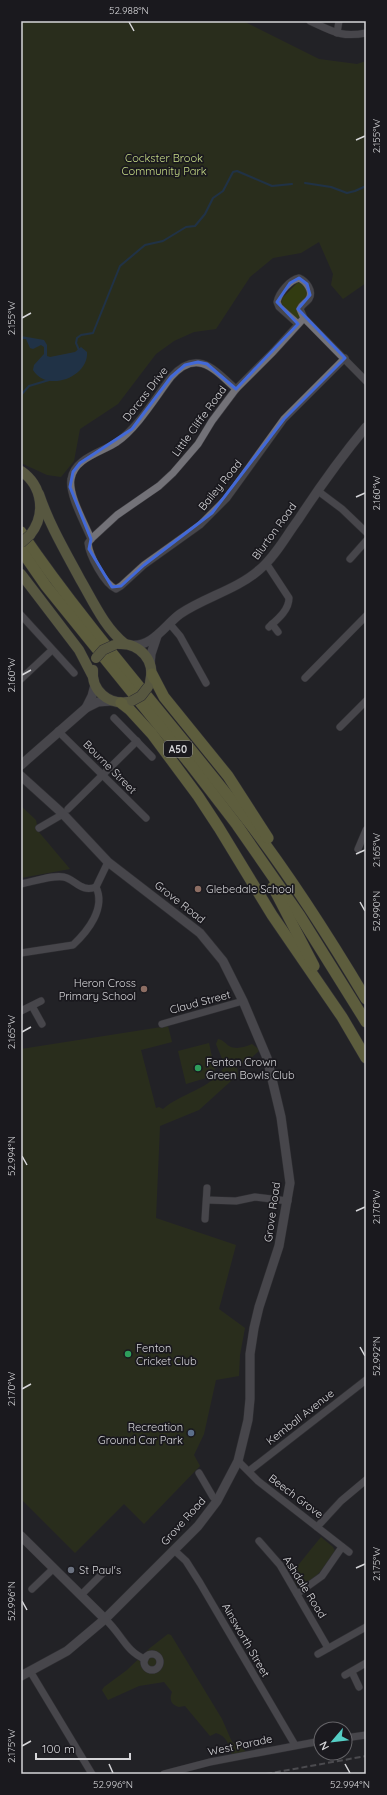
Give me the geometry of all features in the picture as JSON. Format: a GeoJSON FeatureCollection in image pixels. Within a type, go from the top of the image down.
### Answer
{"type":"FeatureCollection","features":[{"type":"Feature","properties":{"kind":"highway","name":"A50"},"geometry":{"type":"LineString","coordinates":[[25,534],[45,566],[82,616],[238,809],[297,889]]}},
{"type":"Feature","properties":{"kind":"highway","name":"A50"},"geometry":{"type":"LineString","coordinates":[[21,550],[46,586],[211,790],[277,882],[366,1022]]}},
{"type":"Feature","properties":{"kind":"highway","name":"A50"},"geometry":{"type":"LineString","coordinates":[[151,669],[156,683],[168,701],[239,792],[276,850],[297,889],[366,999]]}},
{"type":"Feature","properties":{"kind":"highway","name":"A50"},"geometry":{"type":"LineString","coordinates":[[121,702],[152,734],[198,796],[272,915],[342,1018]]}},
{"type":"Feature","properties":{"kind":"highway","name":"A50"},"geometry":{"type":"LineString","coordinates":[[211,790],[273,887],[342,1018],[366,1058]]}},
{"type":"Feature","properties":{"kind":"main road","name":"A50"},"geometry":{"type":"LineString","coordinates":[[21,471],[31,479],[39,494],[50,523],[103,619],[114,633],[128,644],[142,651],[151,669]]}},
{"type":"Feature","properties":{"kind":"main road","name":"A50"},"geometry":{"type":"LineString","coordinates":[[21,543],[25,534],[38,523],[41,506],[39,494]]}},
{"type":"Feature","properties":{"kind":"main road","name":"A50"},"geometry":{"type":"LineString","coordinates":[[21,574],[86,662],[103,696],[121,702]]}},
{"type":"Feature","properties":{"kind":"main road"},"geometry":{"type":"LineString","coordinates":[[94,680],[93,667],[96,658],[103,650],[114,645],[128,644]]}},
{"type":"Feature","properties":{"kind":"main road"},"geometry":{"type":"LineString","coordinates":[[121,702],[141,696],[148,688],[151,669]]}},
{"type":"Feature","properties":{"kind":"street"},"geometry":{"type":"LineString","coordinates":[[310,21],[337,33],[351,36],[366,33]]}},
{"type":"Feature","properties":{"kind":"street"},"geometry":{"type":"LineString","coordinates":[[337,33],[339,21]]}},
{"type":"Feature","properties":{"kind":"street"},"geometry":{"type":"LineString","coordinates":[[298,324],[279,307],[277,302],[280,295],[290,283],[299,278],[307,284],[310,292],[309,298],[300,308],[304,318],[366,381]]}},
{"type":"Feature","properties":{"kind":"street","name":"Little Cliffe Road"},"geometry":{"type":"LineString","coordinates":[[91,539],[117,516],[159,486],[173,473],[198,444],[212,421],[236,389],[274,352],[304,318]]}},
{"type":"Feature","properties":{"kind":"street","name":"Bailey Road"},"geometry":{"type":"LineString","coordinates":[[91,539],[88,543],[89,549],[107,582],[116,589],[144,565],[200,525],[227,498],[284,419],[345,358]]}},
{"type":"Feature","properties":{"kind":"street","name":"Dorcas Drive"},"geometry":{"type":"LineString","coordinates":[[91,539],[70,487],[72,472],[80,463],[108,448],[132,429],[171,377],[185,365],[198,362],[207,364],[216,370],[236,389]]}},
{"type":"Feature","properties":{"kind":"street","name":"Blurton Road"},"geometry":{"type":"LineString","coordinates":[[128,644],[142,644],[156,636],[169,623],[194,605],[233,587],[253,575],[266,563],[366,427]]}},
{"type":"Feature","properties":{"kind":"street"},"geometry":{"type":"LineString","coordinates":[[318,491],[342,509],[366,532]]}},
{"type":"Feature","properties":{"kind":"street"},"geometry":{"type":"LineString","coordinates":[[350,559],[366,541]]}},
{"type":"Feature","properties":{"kind":"street"},"geometry":{"type":"LineString","coordinates":[[266,563],[289,598],[287,607],[271,626],[278,632]]}},
{"type":"Feature","properties":{"kind":"street"},"geometry":{"type":"LineString","coordinates":[[21,614],[74,673]]}},
{"type":"Feature","properties":{"kind":"street"},"geometry":{"type":"LineString","coordinates":[[305,678],[366,616]]}},
{"type":"Feature","properties":{"kind":"street"},"geometry":{"type":"LineString","coordinates":[[169,623],[180,636],[206,683]]}},
{"type":"Feature","properties":{"kind":"street"},"geometry":{"type":"LineString","coordinates":[[151,669],[151,654],[156,636]]}},
{"type":"Feature","properties":{"kind":"street"},"geometry":{"type":"LineString","coordinates":[[21,678],[52,650]]}},
{"type":"Feature","properties":{"kind":"street"},"geometry":{"type":"LineString","coordinates":[[86,708],[92,696],[94,680]]}},
{"type":"Feature","properties":{"kind":"street"},"geometry":{"type":"LineString","coordinates":[[340,726],[366,701]]}},
{"type":"Feature","properties":{"kind":"street"},"geometry":{"type":"LineString","coordinates":[[21,765],[86,708],[98,702],[121,702]]}},
{"type":"Feature","properties":{"kind":"street"},"geometry":{"type":"LineString","coordinates":[[114,718],[152,757]]}},
{"type":"Feature","properties":{"kind":"street","name":"Bourne Street"},"geometry":{"type":"LineString","coordinates":[[58,731],[146,818]]}},
{"type":"Feature","properties":{"kind":"street"},"geometry":{"type":"LineString","coordinates":[[39,828],[66,811],[137,741]]}},
{"type":"Feature","properties":{"kind":"street","name":"Grove Road"},"geometry":{"type":"LineString","coordinates":[[21,776],[66,811],[108,862],[200,933],[223,961],[243,1001],[267,1058],[275,1088],[288,1159],[290,1183],[280,1246],[259,1307],[254,1328],[250,1354],[250,1399],[248,1420],[238,1461],[217,1501],[198,1526],[105,1619],[66,1651],[21,1676]]}},
{"type":"Feature","properties":{"kind":"street"},"geometry":{"type":"LineString","coordinates":[[358,849],[366,830]]}},
{"type":"Feature","properties":{"kind":"street"},"geometry":{"type":"LineString","coordinates":[[21,952],[73,945],[95,918],[98,912],[98,891],[96,886],[108,862]]}},
{"type":"Feature","properties":{"kind":"street"},"geometry":{"type":"LineString","coordinates":[[21,884],[62,876],[80,887],[86,888],[96,886]]}},
{"type":"Feature","properties":{"kind":"street"},"geometry":{"type":"LineString","coordinates":[[21,1011],[41,1001]]}},
{"type":"Feature","properties":{"kind":"street","name":"Claud Street"},"geometry":{"type":"LineString","coordinates":[[162,1024],[243,1001]]}},
{"type":"Feature","properties":{"kind":"street"},"geometry":{"type":"LineString","coordinates":[[32,1006],[42,1024]]}},
{"type":"Feature","properties":{"kind":"street"},"geometry":{"type":"LineString","coordinates":[[206,1219],[207,1188]]}},
{"type":"Feature","properties":{"kind":"street"},"geometry":{"type":"LineString","coordinates":[[207,1200],[236,1201],[255,1197],[288,1201]]}},
{"type":"Feature","properties":{"kind":"street","name":"Kemball Avenue"},"geometry":{"type":"LineString","coordinates":[[249,1471],[366,1380]]}},
{"type":"Feature","properties":{"kind":"street","name":"Beech Grove"},"geometry":{"type":"LineString","coordinates":[[238,1461],[258,1481],[349,1552]]}},
{"type":"Feature","properties":{"kind":"street"},"geometry":{"type":"LineString","coordinates":[[199,1473],[213,1497],[217,1501]]}},
{"type":"Feature","properties":{"kind":"street"},"geometry":{"type":"LineString","coordinates":[[318,1527],[341,1501],[366,1480]]}},
{"type":"Feature","properties":{"kind":"street"},"geometry":{"type":"LineString","coordinates":[[21,1536],[120,1634],[131,1652],[144,1659]]}},
{"type":"Feature","properties":{"kind":"street","name":"Ashdale Road"},"geometry":{"type":"LineString","coordinates":[[259,1541],[280,1565],[328,1648]]}},
{"type":"Feature","properties":{"kind":"street"},"geometry":{"type":"LineString","coordinates":[[297,1594],[322,1576],[342,1547]]}},
{"type":"Feature","properties":{"kind":"street","name":"Ainsworth Street"},"geometry":{"type":"LineString","coordinates":[[174,1550],[186,1561],[200,1583],[295,1745]]}},
{"type":"Feature","properties":{"kind":"street"},"geometry":{"type":"LineString","coordinates":[[32,1589],[54,1568]]}},
{"type":"Feature","properties":{"kind":"street"},"geometry":{"type":"LineString","coordinates":[[81,1596],[105,1571]]}},
{"type":"Feature","properties":{"kind":"street"},"geometry":{"type":"LineString","coordinates":[[318,1654],[366,1627]]}},
{"type":"Feature","properties":{"kind":"street"},"geometry":{"type":"LineString","coordinates":[[359,1687],[348,1673],[366,1663]]}},
{"type":"Feature","properties":{"kind":"street"},"geometry":{"type":"LineString","coordinates":[[30,1671],[92,1774]]}},
{"type":"Feature","properties":{"kind":"street"},"geometry":{"type":"LineString","coordinates":[[353,1737],[366,1735]]}},
{"type":"Feature","properties":{"kind":"street","name":"West Parade"},"geometry":{"type":"LineString","coordinates":[[164,1774],[210,1762],[313,1742]]}},
{"type":"Feature","properties":{"kind":"highlighted area"},"geometry":{"type":"Polygon","coordinates":[[[299,278],[307,284],[310,295],[298,309],[345,358],[284,419],[212,513],[144,565],[121,586],[112,587],[89,549],[91,539],[70,487],[73,472],[80,463],[132,429],[171,377],[185,365],[198,362],[207,364],[236,389],[298,324],[277,302],[290,283],[299,278]]]}},
{"type":"Feature","properties":{"kind":"green space","name":"Cockster Brook Community Park"},"geometry":{"type":"Polygon","coordinates":[[[21,21],[243,21],[319,59],[357,64],[366,61],[366,283],[343,299],[331,285],[333,274],[319,242],[301,253],[273,258],[250,277],[216,329],[194,332],[174,341],[156,354],[118,404],[80,429],[74,461],[61,477],[47,475],[21,463],[21,21]]]}},
{"type":"Feature","properties":{"kind":"green space"},"geometry":{"type":"Polygon","coordinates":[[[298,282],[302,283],[309,293],[300,305],[302,317],[299,321],[281,303],[283,297],[298,282]]]}},
{"type":"Feature","properties":{"kind":"green space"},"geometry":{"type":"Polygon","coordinates":[[[21,806],[36,820],[38,831],[70,869],[21,878],[21,806]]]}},
{"type":"Feature","properties":{"kind":"green space"},"geometry":{"type":"Polygon","coordinates":[[[168,1026],[172,1042],[141,1050],[156,1108],[159,1107],[163,1109],[178,1099],[212,1081],[219,1074],[225,1066],[216,1044],[218,1039],[235,1048],[252,1044],[260,1050],[250,1059],[237,1066],[238,1077],[231,1081],[199,1110],[160,1126],[156,1218],[236,1245],[219,1309],[245,1328],[240,1355],[239,1376],[216,1380],[204,1434],[194,1455],[200,1466],[144,1524],[124,1504],[75,1553],[21,1499],[21,1049],[168,1026]]]}},
{"type":"Feature","properties":{"kind":"green space","name":"Fenton Crown Green Bowls Club"},"geometry":{"type":"Polygon","coordinates":[[[209,1043],[216,1075],[186,1084],[178,1051],[209,1043]]]}},
{"type":"Feature","properties":{"kind":"green space"},"geometry":{"type":"Polygon","coordinates":[[[321,1537],[333,1547],[335,1551],[334,1555],[313,1580],[301,1588],[298,1587],[291,1574],[321,1537]]]}},
{"type":"Feature","properties":{"kind":"green space"},"geometry":{"type":"Polygon","coordinates":[[[168,1634],[171,1635],[222,1719],[232,1742],[247,1752],[232,1755],[229,1744],[223,1736],[216,1733],[210,1736],[185,1706],[179,1707],[172,1703],[172,1692],[164,1682],[139,1686],[108,1700],[102,1690],[104,1687],[127,1670],[150,1648],[168,1634]]]}},
{"type":"Feature","properties":{"kind":"water"},"geometry":{"type":"Polygon","coordinates":[[[21,336],[44,340],[47,345],[47,356],[50,357],[75,352],[81,347],[87,352],[86,361],[81,369],[66,379],[57,381],[39,377],[33,370],[34,365],[44,354],[44,347],[41,345],[33,349],[30,348],[26,339],[21,339],[21,336]]]}},
{"type":"Feature","properties":{"kind":"waterway"},"geometry":{"type":"LineString","coordinates":[[79,350],[76,343],[77,338],[81,335],[93,333],[120,266],[145,245],[163,241],[186,227],[195,226],[205,214],[213,198],[223,191],[233,172],[237,171],[272,186],[292,184]]}},
{"type":"Feature","properties":{"kind":"waterway"},"geometry":{"type":"LineString","coordinates":[[305,183],[331,187],[347,193],[366,186]]}},
{"type":"Feature","properties":{"kind":"waterway"},"geometry":{"type":"LineString","coordinates":[[21,395],[29,386],[49,380]]}},
{"type":"Feature","properties":{"kind":"railway"},"geometry":{"type":"LineString","coordinates":[[266,1774],[366,1756]]}},
{"type":"Feature","properties":{"kind":"place","name":"Glebedale School"},"geometry":{"type":"Point","coordinates":[198,889]}},
{"type":"Feature","properties":{"kind":"place","name":"Heron Cross Primary School"},"geometry":{"type":"Point","coordinates":[144,989]}},
{"type":"Feature","properties":{"kind":"place","name":"Fenton Crown Green Bowls Club"},"geometry":{"type":"Point","coordinates":[198,1068]}},
{"type":"Feature","properties":{"kind":"place","name":"Fenton Cricket Club"},"geometry":{"type":"Point","coordinates":[128,1354]}},
{"type":"Feature","properties":{"kind":"place","name":"Recreation Ground Car Park"},"geometry":{"type":"Point","coordinates":[191,1433]}},
{"type":"Feature","properties":{"kind":"place","name":"St Paul's"},"geometry":{"type":"Point","coordinates":[71,1570]}}]}
